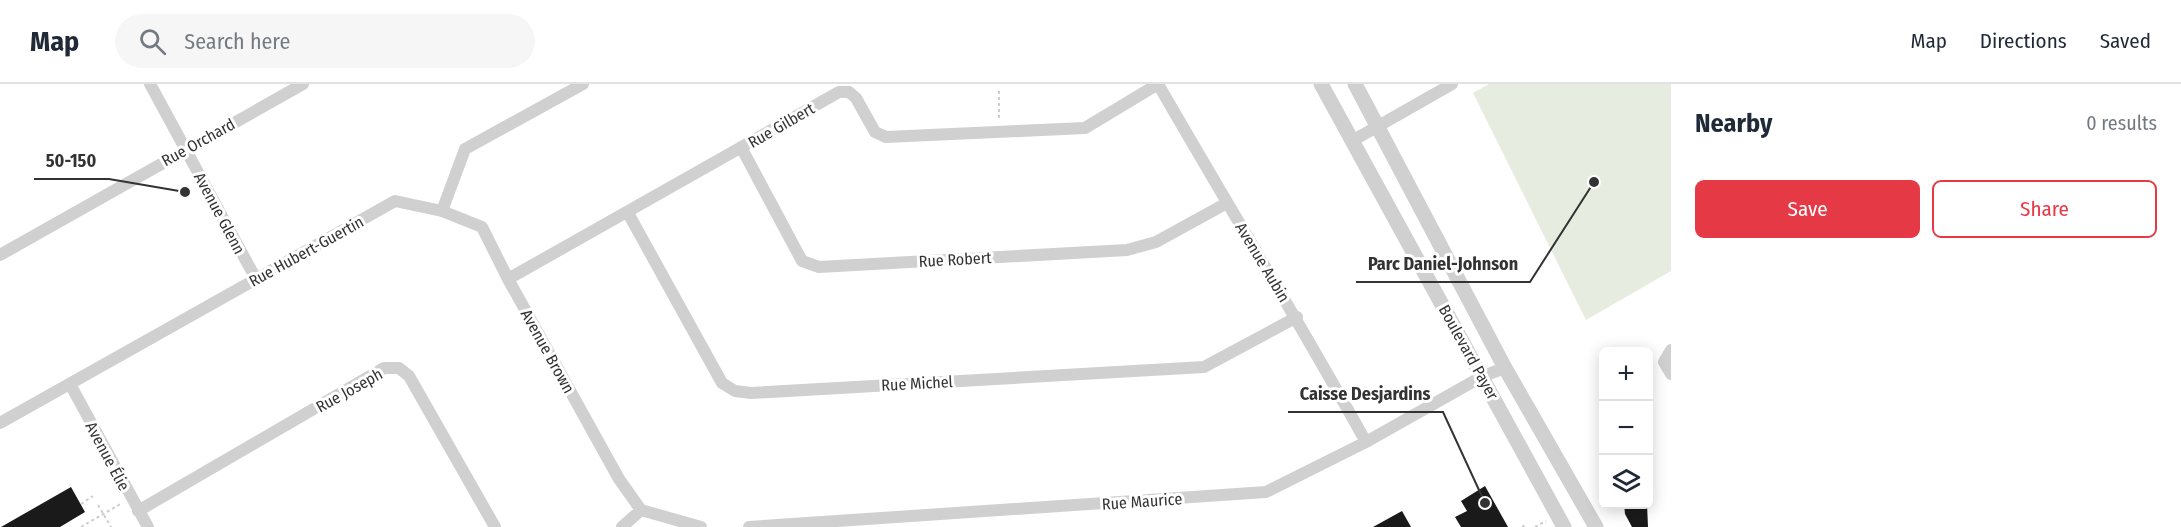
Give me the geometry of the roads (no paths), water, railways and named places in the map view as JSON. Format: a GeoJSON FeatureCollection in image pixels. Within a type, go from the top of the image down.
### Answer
{"type":"FeatureCollection","features":[{"type":"Feature","properties":{"kind":"street","name":"Avenue Glenn"},"geometry":{"type":"LineString","coordinates":[[150,84],[256,279]]}},
{"type":"Feature","properties":{"kind":"street","name":"Rue Orchard"},"geometry":{"type":"LineString","coordinates":[[0,255],[303,84]]}},
{"type":"Feature","properties":{"kind":"street"},"geometry":{"type":"LineString","coordinates":[[442,212],[465,149],[583,84]]}},
{"type":"Feature","properties":{"kind":"street","name":"Rue Gilbert"},"geometry":{"type":"LineString","coordinates":[[507,279],[628,213],[839,92],[849,92],[856,98],[875,132],[886,137],[1085,128],[1158,84]]}},
{"type":"Feature","properties":{"kind":"street","name":"Avenue Aubin"},"geometry":{"type":"LineString","coordinates":[[1158,84],[1297,318],[1366,442]]}},
{"type":"Feature","properties":{"kind":"street","name":"Boulevard Payer"},"geometry":{"type":"LineString","coordinates":[[1321,84],[1564,527]]}},
{"type":"Feature","properties":{"kind":"street","name":"Boulevard Payer"},"geometry":{"type":"LineString","coordinates":[[1355,84],[1505,368],[1596,527]]}},
{"type":"Feature","properties":{"kind":"street"},"geometry":{"type":"LineString","coordinates":[[1352,141],[1452,84]]}},
{"type":"Feature","properties":{"kind":"street","name":"Rue Robert"},"geometry":{"type":"LineString","coordinates":[[741,147],[802,261],[819,267],[1127,250],[1156,242],[1227,203]]}},
{"type":"Feature","properties":{"kind":"street","name":"Rue Hubert-Guertin"},"geometry":{"type":"LineString","coordinates":[[0,423],[395,201],[442,212]]}},
{"type":"Feature","properties":{"kind":"street","name":"Avenue Brown"},"geometry":{"type":"LineString","coordinates":[[442,212],[482,227],[507,279],[619,479],[641,510]]}},
{"type":"Feature","properties":{"kind":"street","name":"Rue Michel"},"geometry":{"type":"LineString","coordinates":[[628,213],[722,383],[735,391],[763,392],[1204,367],[1297,318]]}},
{"type":"Feature","properties":{"kind":"street"},"geometry":{"type":"LineString","coordinates":[[1671,350],[1664,362],[1671,374]]}},
{"type":"Feature","properties":{"kind":"street","name":"Rue Joseph"},"geometry":{"type":"LineString","coordinates":[[138,511],[384,368],[399,368],[409,376],[495,527]]}},
{"type":"Feature","properties":{"kind":"street","name":"Rue Maurice"},"geometry":{"type":"LineString","coordinates":[[749,527],[1266,492],[1366,442],[1483,376],[1505,368]]}},
{"type":"Feature","properties":{"kind":"street","name":"Avenue Élie"},"geometry":{"type":"LineString","coordinates":[[70,384],[148,527]]}},
{"type":"Feature","properties":{"kind":"street"},"geometry":{"type":"LineString","coordinates":[[622,527],[641,510],[701,527]]}},
{"type":"Feature","properties":{"kind":"place","name":"Parc Daniel-Johnson"},"geometry":{"type":"Point","coordinates":[1594,182]}},
{"type":"Feature","properties":{"kind":"place","name":"50-150"},"geometry":{"type":"Point","coordinates":[185,192]}},
{"type":"Feature","properties":{"kind":"place","name":"Caisse Desjardins"},"geometry":{"type":"Point","coordinates":[1485,503]}}]}
